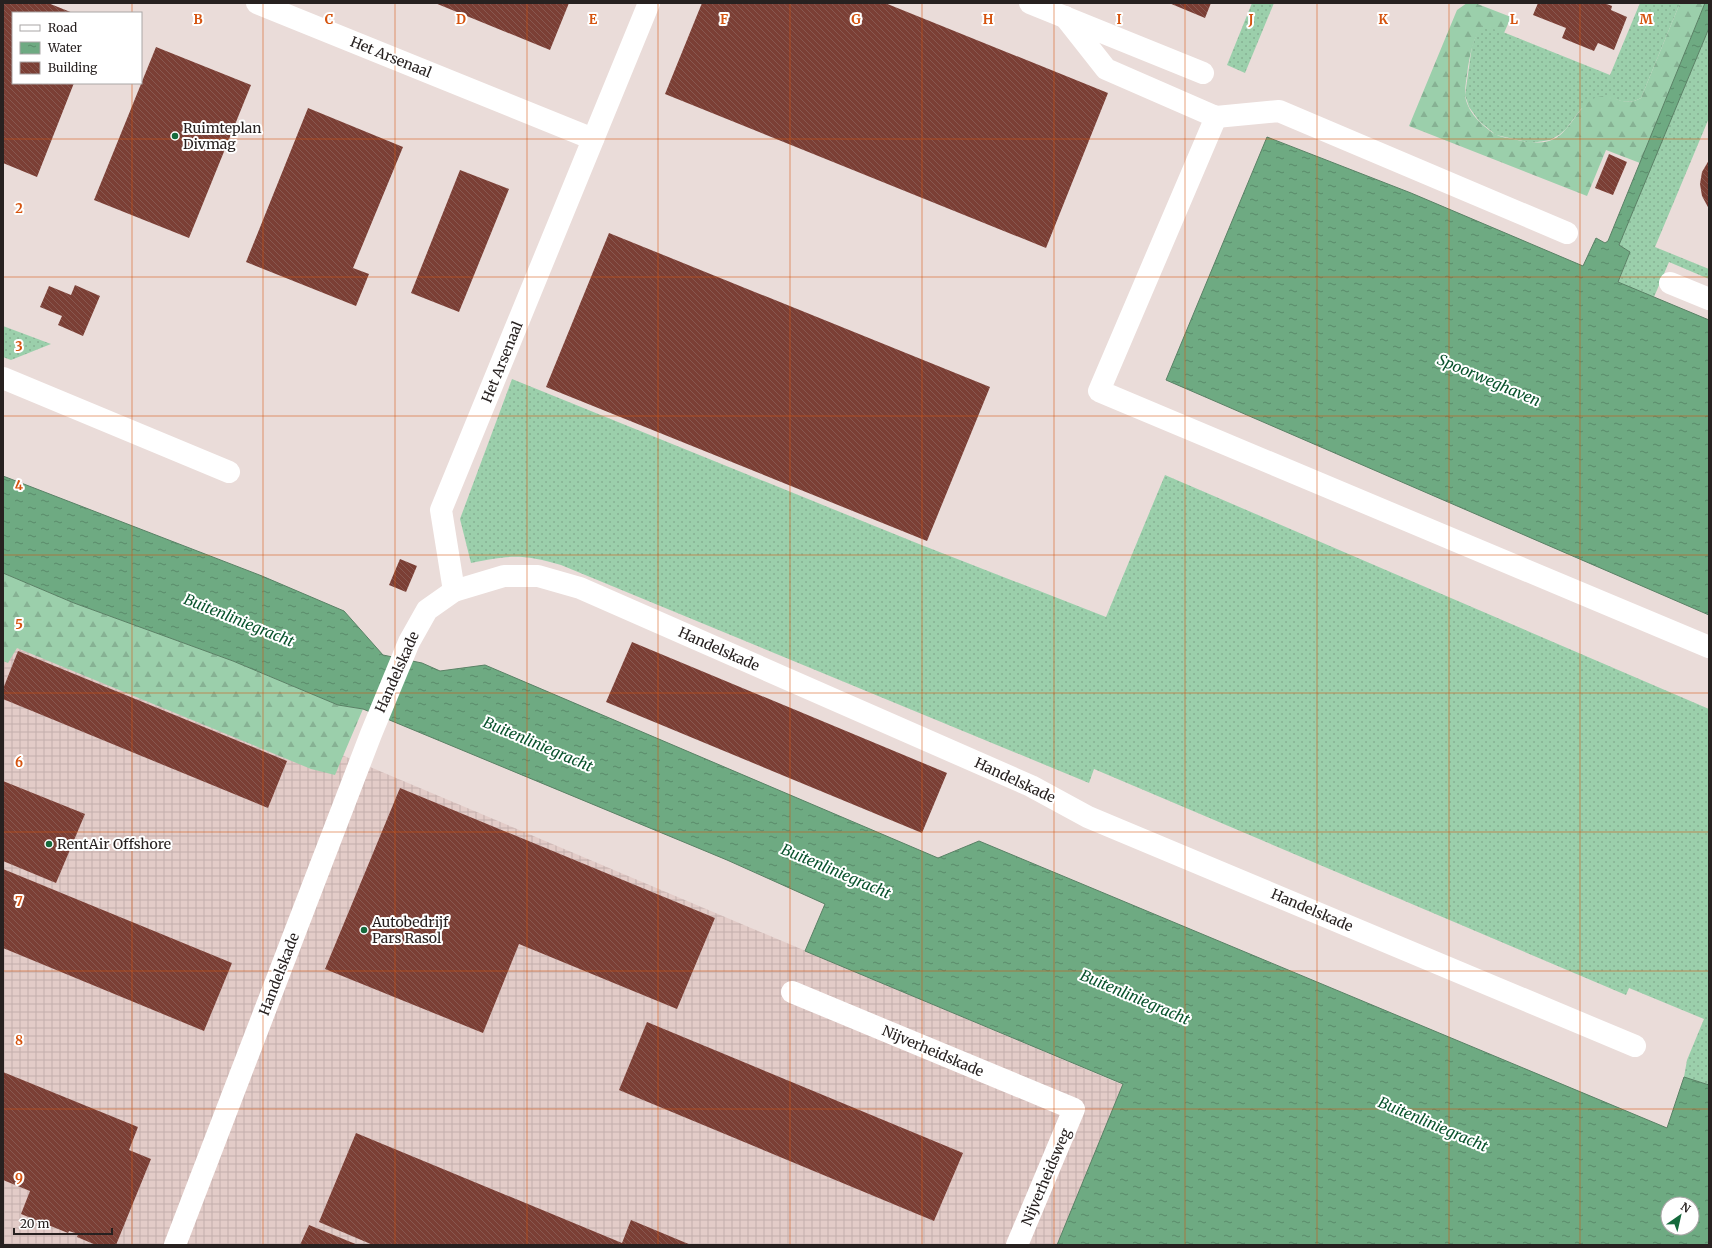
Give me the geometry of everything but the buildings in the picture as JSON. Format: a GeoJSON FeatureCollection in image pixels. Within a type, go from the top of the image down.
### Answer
{"type":"FeatureCollection","features":[{"type":"Feature","properties":{"kind":"street","name":"Het Arsenaal"},"geometry":{"type":"LineString","coordinates":[[257,3],[593,139]]}},
{"type":"Feature","properties":{"kind":"street","name":"Het Arsenaal"},"geometry":{"type":"LineString","coordinates":[[454,591],[441,510],[648,3]]}},
{"type":"Feature","properties":{"kind":"street"},"geometry":{"type":"LineString","coordinates":[[1030,3],[1203,73]]}},
{"type":"Feature","properties":{"kind":"street"},"geometry":{"type":"LineString","coordinates":[[1065,17],[1106,69],[1216,117],[1279,111],[1567,233]]}},
{"type":"Feature","properties":{"kind":"street"},"geometry":{"type":"LineString","coordinates":[[1216,117],[1099,391],[1709,647]]}},
{"type":"Feature","properties":{"kind":"street"},"geometry":{"type":"LineString","coordinates":[[1670,283],[1709,298]]}},
{"type":"Feature","properties":{"kind":"street"},"geometry":{"type":"LineString","coordinates":[[3,378],[229,472]]}},
{"type":"Feature","properties":{"kind":"street","name":"Handelskade"},"geometry":{"type":"LineString","coordinates":[[175,1245],[371,734],[408,642],[427,610],[454,591],[504,576],[538,576],[580,588],[1031,786],[1088,817],[1635,1046]]}},
{"type":"Feature","properties":{"kind":"street","name":"Nijverheidskade"},"geometry":{"type":"LineString","coordinates":[[792,992],[1074,1109]]}},
{"type":"Feature","properties":{"kind":"street","name":"Nijverheidsweg"},"geometry":{"type":"LineString","coordinates":[[1018,1245],[1074,1109]]}},
{"type":"Feature","properties":{"kind":"shaded area"},"geometry":{"type":"Polygon","coordinates":[[[3,612],[1123,1085],[1057,1245],[3,1245],[3,612]]]}},
{"type":"Feature","properties":{"kind":"green space"},"geometry":{"type":"Polygon","coordinates":[[[1252,3],[1274,3],[1245,73],[1227,65],[1252,3]]]}},
{"type":"Feature","properties":{"kind":"green space"},"geometry":{"type":"Polygon","coordinates":[[[1467,3],[1475,3],[1511,17],[1504,33],[1483,25],[1477,35],[1471,50],[1468,67],[1465,94],[1468,106],[1485,127],[1499,136],[1526,142],[1544,142],[1557,138],[1591,100],[1604,96],[1628,102],[1641,98],[1680,3],[1705,3],[1640,163],[1606,150],[1587,196],[1409,126],[1457,10],[1467,3]]]}},
{"type":"Feature","properties":{"kind":"green space"},"geometry":{"type":"Polygon","coordinates":[[[1640,3],[1680,3],[1641,98],[1629,102],[1608,97],[1581,109],[1566,129],[1559,135],[1550,140],[1531,143],[1496,135],[1479,121],[1469,107],[1465,95],[1472,46],[1477,33],[1483,24],[1610,75],[1640,3]]]}},
{"type":"Feature","properties":{"kind":"green space"},"geometry":{"type":"Polygon","coordinates":[[[1709,28],[1709,118],[1655,247],[1709,269],[1709,279],[1669,262],[1654,297],[1618,283],[1630,252],[1619,245],[1709,28]]]}},
{"type":"Feature","properties":{"kind":"green space"},"geometry":{"type":"Polygon","coordinates":[[[3,326],[51,344],[11,360],[3,357],[3,326]]]}},
{"type":"Feature","properties":{"kind":"green space"},"geometry":{"type":"Polygon","coordinates":[[[512,379],[919,544],[1106,617],[1165,475],[1709,709],[1709,1085],[1684,1077],[1687,1060],[1704,1019],[1629,988],[1626,995],[1094,769],[1089,783],[561,565],[526,557],[496,558],[471,563],[460,519],[512,379]]]}},
{"type":"Feature","properties":{"kind":"green space"},"geometry":{"type":"Polygon","coordinates":[[[3,573],[74,603],[233,661],[338,705],[363,709],[335,775],[311,769],[17,648],[8,663],[3,661],[3,573]]]}},
{"type":"Feature","properties":{"kind":"water","name":"Spoorweghaven"},"geometry":{"type":"Polygon","coordinates":[[[1705,3],[1709,3],[1709,28],[1619,245],[1630,252],[1618,282],[1709,320],[1709,615],[1166,380],[1267,137],[1411,193],[1583,266],[1596,238],[1605,243],[1608,241],[1705,3]]]}},
{"type":"Feature","properties":{"kind":"water","name":"Buitenliniegracht"},"geometry":{"type":"Polygon","coordinates":[[[3,476],[262,576],[344,611],[383,655],[422,663],[440,671],[485,665],[938,858],[979,841],[1667,1128],[1684,1077],[1709,1085],[1709,1245],[1057,1245],[1123,1084],[805,951],[825,904],[727,860],[363,709],[338,705],[233,661],[74,603],[3,573],[3,476]]]}},
{"type":"Feature","properties":{"kind":"place","name":"Ruimteplan Divmag"},"geometry":{"type":"Point","coordinates":[175,136]}},
{"type":"Feature","properties":{"kind":"place","name":"RentAir Offshore"},"geometry":{"type":"Point","coordinates":[49,844]}},
{"type":"Feature","properties":{"kind":"place","name":"Autobedrijf Pars Rasol"},"geometry":{"type":"Point","coordinates":[364,930]}}]}
